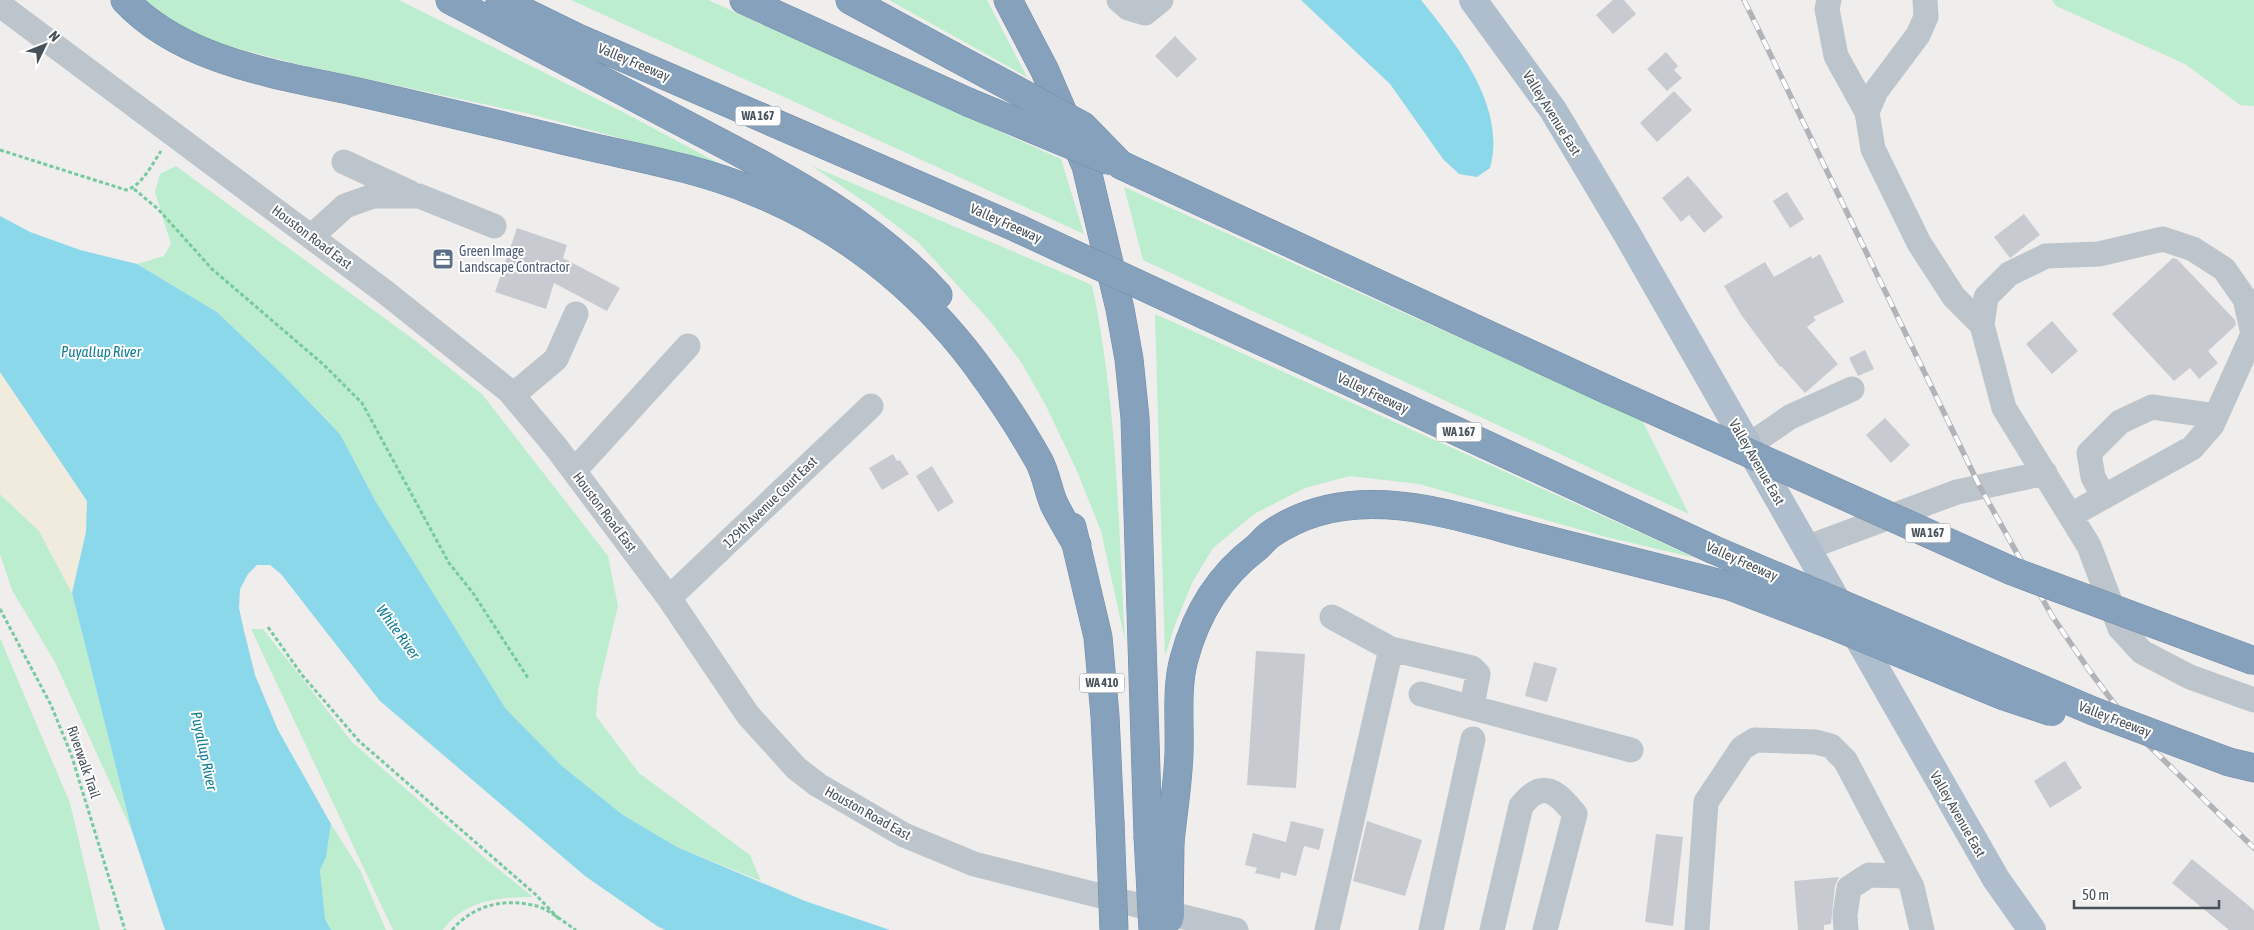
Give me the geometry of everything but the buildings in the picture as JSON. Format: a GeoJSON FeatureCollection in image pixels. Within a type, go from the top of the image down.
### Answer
{"type":"FeatureCollection","features":[{"type":"Feature","properties":{"kind":"highway"},"geometry":{"type":"LineString","coordinates":[[125,0],[162,31],[205,54],[292,78],[506,126],[716,178],[791,207],[830,228],[881,266],[918,300],[973,361],[1002,401],[1040,463],[1054,504],[1077,545]]}},
{"type":"Feature","properties":{"kind":"highway"},"geometry":{"type":"LineString","coordinates":[[450,0],[793,182],[852,218],[896,252],[989,350],[1019,393],[1054,455],[1077,545]]}},
{"type":"Feature","properties":{"kind":"highway","name":"Valley Freeway"},"geometry":{"type":"LineString","coordinates":[[500,0],[578,38],[1017,228],[1712,548],[2068,700],[2242,765]]}},
{"type":"Feature","properties":{"kind":"highway","name":"WA 167"},"geometry":{"type":"LineString","coordinates":[[744,0],[968,102],[1121,165],[1608,390],[2012,571],[2254,661]]}},
{"type":"Feature","properties":{"kind":"highway"},"geometry":{"type":"LineString","coordinates":[[850,0],[1083,126],[1121,165]]}},
{"type":"Feature","properties":{"kind":"highway"},"geometry":{"type":"LineString","coordinates":[[1008,0],[1049,78],[1086,166],[1111,262],[1129,359],[1159,839],[1169,930]]}},
{"type":"Feature","properties":{"kind":"highway"},"geometry":{"type":"LineString","coordinates":[[1153,930],[1159,839],[1178,756],[1181,678],[1184,659],[1197,622],[1209,598],[1238,561],[1272,534],[1310,515],[1344,506],[1364,504],[1428,509],[1730,586],[1837,627],[2004,696],[2088,724],[2242,765]]}},
{"type":"Feature","properties":{"kind":"highway","name":"WA 410"},"geometry":{"type":"LineString","coordinates":[[1077,545],[1098,637],[1106,716],[1114,930]]}},
{"type":"Feature","properties":{"kind":"main road","name":"Valley Avenue East"},"geometry":{"type":"LineString","coordinates":[[1473,0],[1553,110],[1996,880],[2032,930]]}},
{"type":"Feature","properties":{"kind":"street"},"geometry":{"type":"LineString","coordinates":[[1119,0],[1128,8],[1145,13],[1161,0]]}},
{"type":"Feature","properties":{"kind":"street"},"geometry":{"type":"LineString","coordinates":[[1830,0],[1827,9],[1836,56],[1867,112],[1872,149],[1919,243],[1954,297],[1982,325]]}},
{"type":"Feature","properties":{"kind":"street"},"geometry":{"type":"LineString","coordinates":[[1867,112],[1876,91],[1918,35],[1926,17],[1925,0]]}},
{"type":"Feature","properties":{"kind":"street","name":"Houston Road East"},"geometry":{"type":"LineString","coordinates":[[0,5],[452,343],[513,395],[574,471],[669,598],[754,722],[796,768],[850,804],[904,835],[974,864],[1236,930]]}},
{"type":"Feature","properties":{"kind":"street"},"geometry":{"type":"LineString","coordinates":[[344,162],[418,196],[494,226]]}},
{"type":"Feature","properties":{"kind":"street"},"geometry":{"type":"LineString","coordinates":[[311,236],[333,216],[354,203],[373,196],[418,196]]}},
{"type":"Feature","properties":{"kind":"street"},"geometry":{"type":"LineString","coordinates":[[2071,515],[2192,448],[2212,425],[2253,334],[2245,299],[2224,269],[2193,249],[2163,239],[2100,254],[2046,256],[2009,274],[1986,297],[1982,325],[2004,408],[2046,473],[2089,546],[2120,628],[2142,652],[2190,677],[2254,700]]}},
{"type":"Feature","properties":{"kind":"street"},"geometry":{"type":"LineString","coordinates":[[513,395],[556,359],[576,314]]}},
{"type":"Feature","properties":{"kind":"street"},"geometry":{"type":"LineString","coordinates":[[574,471],[688,346]]}},
{"type":"Feature","properties":{"kind":"street"},"geometry":{"type":"LineString","coordinates":[[1748,446],[1790,417],[1852,389]]}},
{"type":"Feature","properties":{"kind":"street","name":"129th Avenue Court East"},"geometry":{"type":"LineString","coordinates":[[669,598],[871,406]]}},
{"type":"Feature","properties":{"kind":"street"},"geometry":{"type":"LineString","coordinates":[[2104,497],[2093,477],[2088,454],[2120,422],[2152,407],[2216,416]]}},
{"type":"Feature","properties":{"kind":"street"},"geometry":{"type":"LineString","coordinates":[[1806,548],[1957,492],[2046,473]]}},
{"type":"Feature","properties":{"kind":"street"},"geometry":{"type":"LineString","coordinates":[[1332,617],[1391,649],[1472,668],[1478,674],[1472,706]]}},
{"type":"Feature","properties":{"kind":"street"},"geometry":{"type":"LineString","coordinates":[[1327,930],[1391,649]]}},
{"type":"Feature","properties":{"kind":"street"},"geometry":{"type":"LineString","coordinates":[[1421,694],[1472,706],[1631,750]]}},
{"type":"Feature","properties":{"kind":"street"},"geometry":{"type":"LineString","coordinates":[[1431,930],[1473,739]]}},
{"type":"Feature","properties":{"kind":"street"},"geometry":{"type":"LineString","coordinates":[[1697,930],[1706,802],[1742,748],[1755,740],[1816,742],[1831,746],[1845,760],[1912,887],[1922,930]]}},
{"type":"Feature","properties":{"kind":"street"},"geometry":{"type":"LineString","coordinates":[[1492,930],[1521,806],[1531,794],[1543,790],[1558,794],[1575,814],[1545,930]]}},
{"type":"Feature","properties":{"kind":"street"},"geometry":{"type":"LineString","coordinates":[[1846,930],[1845,915],[1849,888],[1868,875],[1906,876]]}},
{"type":"Feature","properties":{"kind":"path"},"geometry":{"type":"LineString","coordinates":[[0,150],[126,190],[134,188],[173,134]]}},
{"type":"Feature","properties":{"kind":"path"},"geometry":{"type":"LineString","coordinates":[[134,188],[158,209],[212,269],[324,365],[362,403],[449,563],[473,593],[528,678]]}},
{"type":"Feature","properties":{"kind":"path","name":"Riverwalk Trail"},"geometry":{"type":"LineString","coordinates":[[0,609],[51,705],[71,754],[125,930]]}},
{"type":"Feature","properties":{"kind":"path"},"geometry":{"type":"LineString","coordinates":[[268,627],[302,675],[359,741],[535,894],[559,919]]}},
{"type":"Feature","properties":{"kind":"path"},"geometry":{"type":"LineString","coordinates":[[452,930],[467,915],[495,903],[518,903],[542,908],[576,930]]}},
{"type":"Feature","properties":{"kind":"green space"},"geometry":{"type":"Polygon","coordinates":[[[146,0],[399,0],[621,111],[722,165],[530,114],[293,63],[220,44],[174,23],[146,0]]]}},
{"type":"Feature","properties":{"kind":"green space"},"geometry":{"type":"Polygon","coordinates":[[[571,0],[708,0],[1061,159],[1084,234],[571,0]]]}},
{"type":"Feature","properties":{"kind":"green space"},"geometry":{"type":"Polygon","coordinates":[[[889,0],[987,0],[1027,77],[889,0]]]}},
{"type":"Feature","properties":{"kind":"green space"},"geometry":{"type":"Polygon","coordinates":[[[2052,0],[2254,0],[2254,106],[2240,105],[2185,64],[2056,6],[2052,0]]]}},
{"type":"Feature","properties":{"kind":"green space"},"geometry":{"type":"Polygon","coordinates":[[[176,166],[413,339],[482,394],[608,556],[618,606],[598,690],[596,716],[639,773],[750,855],[761,881],[677,847],[623,815],[562,766],[506,709],[376,502],[340,434],[281,373],[217,312],[137,264],[164,256],[171,244],[155,192],[160,174],[176,166]]]}},
{"type":"Feature","properties":{"kind":"green space"},"geometry":{"type":"Polygon","coordinates":[[[812,166],[1092,285],[1107,373],[1112,417],[1125,640],[1101,531],[1077,471],[1046,406],[1021,362],[990,321],[918,242],[872,207],[812,166]]]}},
{"type":"Feature","properties":{"kind":"green space"},"geometry":{"type":"Polygon","coordinates":[[[1124,187],[1642,420],[1689,514],[1143,260],[1124,187]]]}},
{"type":"Feature","properties":{"kind":"green space"},"geometry":{"type":"Polygon","coordinates":[[[1155,314],[1696,558],[1606,537],[1419,484],[1350,476],[1305,488],[1254,514],[1213,548],[1193,581],[1165,656],[1155,314]]]}},
{"type":"Feature","properties":{"kind":"green space"},"geometry":{"type":"Polygon","coordinates":[[[0,494],[39,531],[72,593],[132,831],[55,662],[12,590],[0,554],[0,494]]]}},
{"type":"Feature","properties":{"kind":"green space"},"geometry":{"type":"Polygon","coordinates":[[[251,629],[263,629],[352,742],[486,859],[533,897],[508,898],[472,906],[461,912],[443,930],[393,930],[251,629]]]}},
{"type":"Feature","properties":{"kind":"green space"},"geometry":{"type":"Polygon","coordinates":[[[0,638],[70,803],[100,930],[0,930],[0,638]]]}},
{"type":"Feature","properties":{"kind":"green space"},"geometry":{"type":"Polygon","coordinates":[[[331,824],[360,870],[386,930],[331,930],[325,919],[320,870],[326,856],[331,824]]]}},
{"type":"Feature","properties":{"kind":"sand"},"geometry":{"type":"Polygon","coordinates":[[[0,372],[87,501],[86,532],[72,593],[39,531],[0,494],[0,372]]]}},
{"type":"Feature","properties":{"kind":"water"},"geometry":{"type":"Polygon","coordinates":[[[1301,0],[1421,0],[1463,57],[1485,100],[1491,122],[1493,145],[1490,168],[1477,177],[1459,174],[1443,159],[1390,84],[1301,0]]]}},
{"type":"Feature","properties":{"kind":"water","name":"Puyallup River"},"geometry":{"type":"Polygon","coordinates":[[[0,216],[30,232],[80,250],[137,264],[217,312],[281,373],[340,434],[376,502],[506,709],[562,766],[623,815],[677,847],[805,901],[890,930],[665,930],[657,926],[585,876],[380,701],[281,574],[270,565],[257,565],[248,574],[240,589],[239,608],[255,675],[278,730],[331,824],[326,857],[320,870],[325,919],[331,930],[165,930],[132,831],[72,593],[86,532],[87,501],[0,372],[0,216]]]}},
{"type":"Feature","properties":{"kind":"railway"},"geometry":{"type":"LineString","coordinates":[[1744,0],[1980,487],[2052,616],[2089,670],[2137,734],[2254,848]]}},
{"type":"Feature","properties":{"kind":"place","name":"Green Image Landscape Contractor"},"geometry":{"type":"Point","coordinates":[443,259]}},
{"type":"Feature","properties":{"kind":"water label","name":"White River"},"geometry":{"type":"Point","coordinates":[398,632]}}]}
